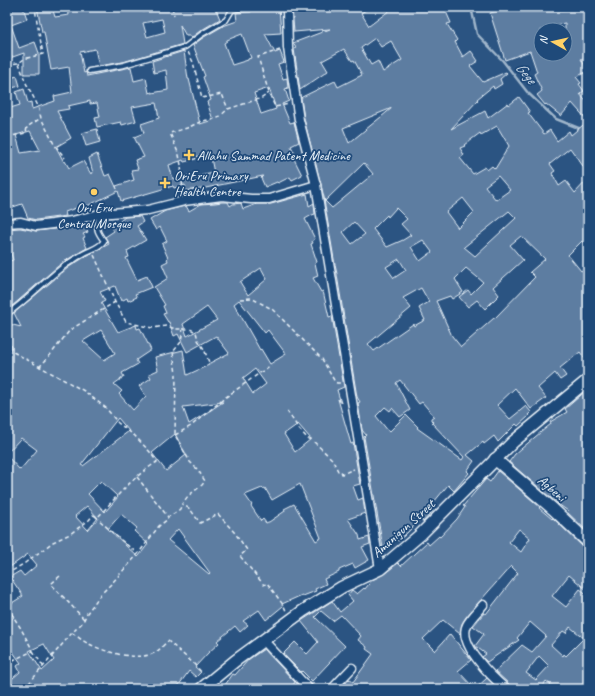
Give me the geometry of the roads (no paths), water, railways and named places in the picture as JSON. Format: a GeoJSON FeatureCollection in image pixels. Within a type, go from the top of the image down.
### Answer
{"type":"FeatureCollection","features":[{"type":"Feature","properties":{"kind":"main road","name":"Amunigun Street"},"geometry":{"type":"LineString","coordinates":[[205,686],[262,640],[303,611],[342,587],[380,569],[420,535],[513,442],[588,380]]}},
{"type":"Feature","properties":{"kind":"main road","name":"Agbeni"},"geometry":{"type":"LineString","coordinates":[[495,459],[553,509],[588,542]]}},
{"type":"Feature","properties":{"kind":"street"},"geometry":{"type":"LineString","coordinates":[[286,7],[288,48],[299,120],[316,185],[380,569]]}},
{"type":"Feature","properties":{"kind":"street"},"geometry":{"type":"LineString","coordinates":[[7,224],[21,222],[36,226],[52,224],[72,221],[99,214],[148,210],[184,201],[222,196],[269,199],[316,185]]}},
{"type":"Feature","properties":{"kind":"street"},"geometry":{"type":"LineString","coordinates":[[483,605],[466,625],[465,634],[467,644],[496,681],[506,689]]}},
{"type":"Feature","properties":{"kind":"street"},"geometry":{"type":"LineString","coordinates":[[262,640],[309,689]]}},
{"type":"Feature","properties":{"kind":"street"},"geometry":{"type":"LineString","coordinates":[[332,689],[352,668]]}},
{"type":"Feature","properties":{"kind":"lane"},"geometry":{"type":"LineString","coordinates":[[89,71],[124,65],[185,47],[202,34],[226,20],[232,10],[245,7]]}},
{"type":"Feature","properties":{"kind":"lane"},"geometry":{"type":"LineString","coordinates":[[7,314],[66,265],[84,253],[98,248],[104,242],[97,228],[99,214]]}},
{"type":"Feature","properties":{"kind":"waterway","name":"Gege"},"geometry":{"type":"LineString","coordinates":[[471,7],[477,34],[503,61],[528,93],[556,119],[581,129]]}},
{"type":"Feature","properties":{"kind":"place","name":"Allahu Sammad Patent Medicine"},"geometry":{"type":"Point","coordinates":[189,155]}},
{"type":"Feature","properties":{"kind":"place","name":"OriEru Primary Health Centre"},"geometry":{"type":"Point","coordinates":[165,183]}},
{"type":"Feature","properties":{"kind":"place","name":"Ori Eru Central Mosque"},"geometry":{"type":"Point","coordinates":[94,192]}}]}
